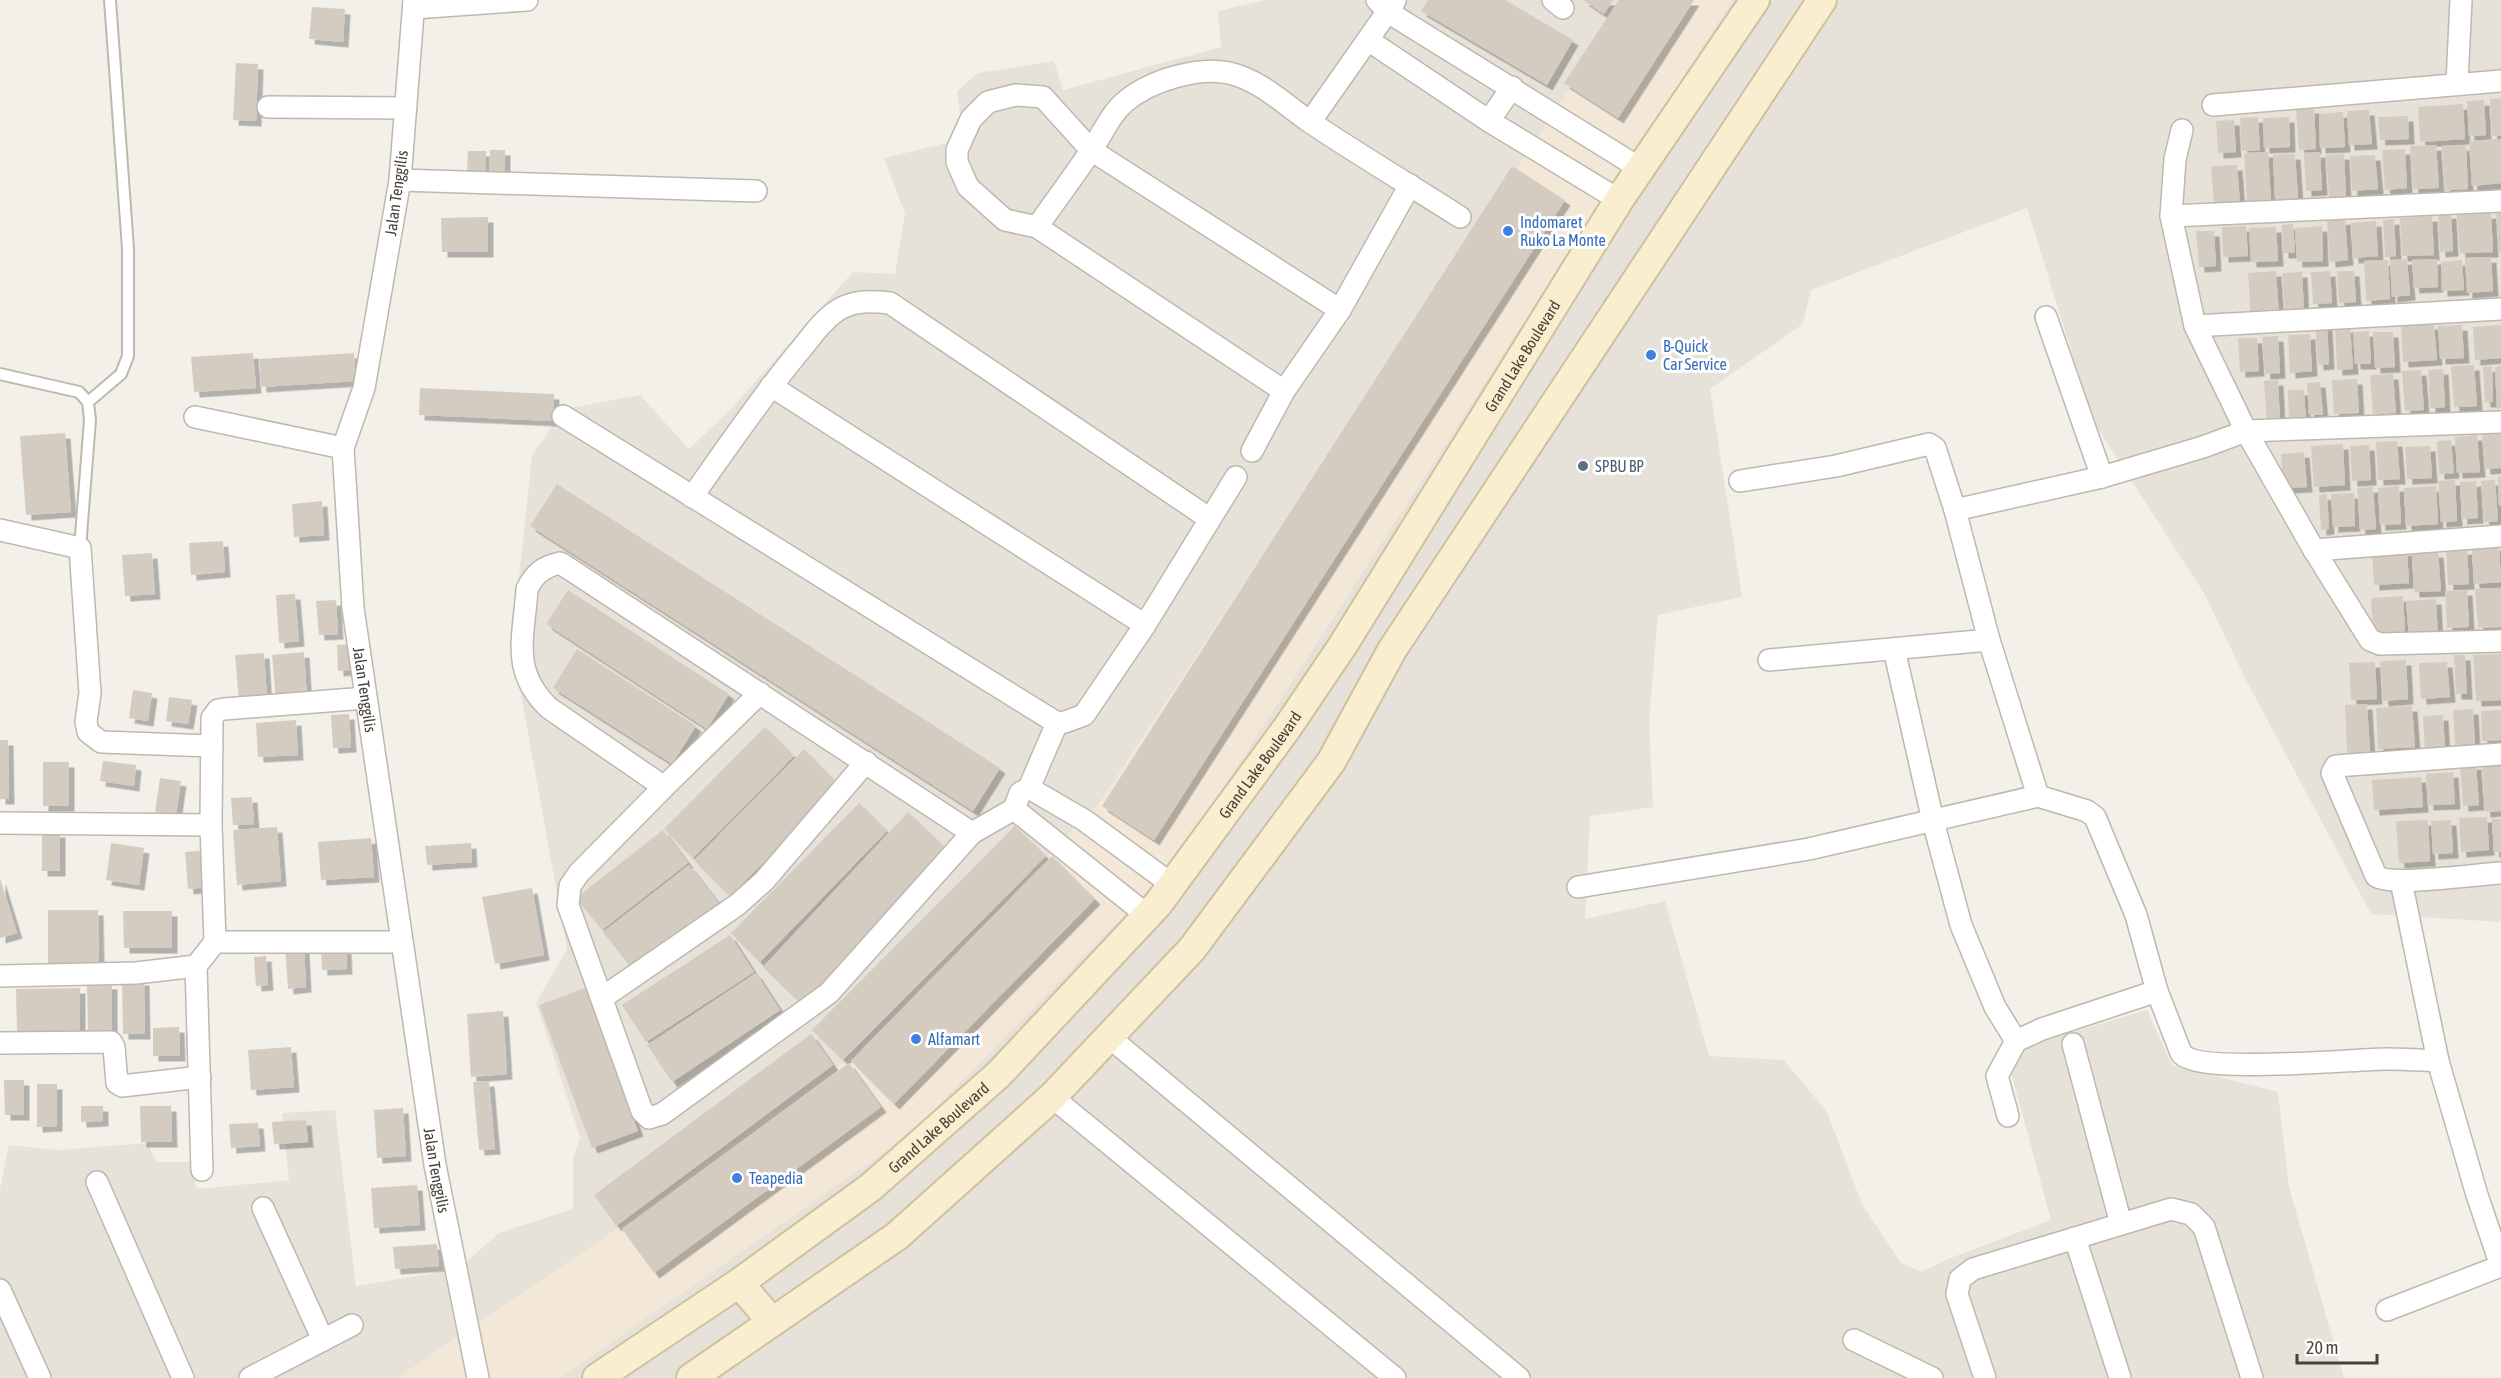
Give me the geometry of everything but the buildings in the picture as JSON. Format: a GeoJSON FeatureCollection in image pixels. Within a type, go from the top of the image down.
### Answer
{"type":"FeatureCollection","features":[{"type":"Feature","properties":{"kind":"street"},"geometry":{"type":"LineString","coordinates":[[414,4],[527,0]]}},
{"type":"Feature","properties":{"kind":"street","name":"Grand Lake Boulevard"},"geometry":{"type":"LineString","coordinates":[[597,1378],[739,1283],[871,1187],[999,1074],[1174,886],[1287,728],[1343,645],[1618,200],[1755,0]]}},
{"type":"Feature","properties":{"kind":"street"},"geometry":{"type":"LineString","coordinates":[[691,1378],[897,1236],[1052,1096],[1192,949],[1331,762],[1392,650],[1822,0]]}},
{"type":"Feature","properties":{"kind":"street"},"geometry":{"type":"LineString","coordinates":[[2457,83],[2461,0]]}},
{"type":"Feature","properties":{"kind":"street","name":"Jalan Tenggilis"},"geometry":{"type":"LineString","coordinates":[[414,4],[400,180],[364,388],[343,448],[353,608],[366,698],[435,1164],[478,1378]]}},
{"type":"Feature","properties":{"kind":"street"},"geometry":{"type":"LineString","coordinates":[[1310,122],[1368,40],[1387,4],[1641,169]]}},
{"type":"Feature","properties":{"kind":"street"},"geometry":{"type":"LineString","coordinates":[[1368,40],[1489,121],[1618,200]]}},
{"type":"Feature","properties":{"kind":"street"},"geometry":{"type":"LineString","coordinates":[[1037,227],[1115,112],[1126,100],[1144,90],[1183,75],[1207,71],[1230,73],[1263,88],[1310,122],[1460,217]]}},
{"type":"Feature","properties":{"kind":"street"},"geometry":{"type":"LineString","coordinates":[[2213,105],[2501,81]]}},
{"type":"Feature","properties":{"kind":"street"},"geometry":{"type":"LineString","coordinates":[[1489,121],[1512,87]]}},
{"type":"Feature","properties":{"kind":"street"},"geometry":{"type":"LineString","coordinates":[[1284,391],[1037,227],[1005,220],[968,187],[957,162],[957,150],[971,119],[988,102],[1016,95],[1043,98],[1091,150],[1340,310]]}},
{"type":"Feature","properties":{"kind":"street"},"geometry":{"type":"LineString","coordinates":[[268,107],[406,108]]}},
{"type":"Feature","properties":{"kind":"street"},"geometry":{"type":"LineString","coordinates":[[2182,130],[2175,159],[2171,216],[2195,326],[2246,431],[2366,637],[2373,643],[2501,641]]}},
{"type":"Feature","properties":{"kind":"street"},"geometry":{"type":"LineString","coordinates":[[400,180],[756,191]]}},
{"type":"Feature","properties":{"kind":"street"},"geometry":{"type":"LineString","coordinates":[[1252,451],[1284,391],[1340,310],[1410,185]]}},
{"type":"Feature","properties":{"kind":"street"},"geometry":{"type":"LineString","coordinates":[[2171,216],[2501,201]]}},
{"type":"Feature","properties":{"kind":"street"},"geometry":{"type":"LineString","coordinates":[[692,497],[771,386],[825,320],[839,309],[853,303],[870,300],[891,303],[1210,519]]}},
{"type":"Feature","properties":{"kind":"street"},"geometry":{"type":"LineString","coordinates":[[2195,326],[2501,309]]}},
{"type":"Feature","properties":{"kind":"street"},"geometry":{"type":"LineString","coordinates":[[2046,316],[2102,477]]}},
{"type":"Feature","properties":{"kind":"street"},"geometry":{"type":"LineString","coordinates":[[771,386],[1145,625]]}},
{"type":"Feature","properties":{"kind":"street"},"geometry":{"type":"LineString","coordinates":[[563,416],[1057,723],[1084,715],[1145,625],[1236,477]]}},
{"type":"Feature","properties":{"kind":"street"},"geometry":{"type":"LineString","coordinates":[[195,417],[343,448]]}},
{"type":"Feature","properties":{"kind":"street"},"geometry":{"type":"LineString","coordinates":[[1956,510],[2102,477],[2246,431],[2501,422]]}},
{"type":"Feature","properties":{"kind":"street"},"geometry":{"type":"LineString","coordinates":[[1740,481],[1836,465],[1929,444],[1935,448],[1956,510],[1989,640],[2038,796]]}},
{"type":"Feature","properties":{"kind":"street"},"geometry":{"type":"LineString","coordinates":[[0,530],[80,548],[90,693],[86,722],[88,732],[101,741],[212,746]]}},
{"type":"Feature","properties":{"kind":"street"},"geometry":{"type":"LineString","coordinates":[[2314,550],[2501,536]]}},
{"type":"Feature","properties":{"kind":"street"},"geometry":{"type":"LineString","coordinates":[[664,787],[549,708],[535,694],[522,664],[527,589],[532,578],[545,566],[560,563],[972,833]]}},
{"type":"Feature","properties":{"kind":"street"},"geometry":{"type":"LineString","coordinates":[[1769,660],[1989,640]]}},
{"type":"Feature","properties":{"kind":"street"},"geometry":{"type":"LineString","coordinates":[[1894,650],[1933,821],[1965,936],[1995,1007],[2016,1041]]}},
{"type":"Feature","properties":{"kind":"street"},"geometry":{"type":"LineString","coordinates":[[760,693],[579,873],[570,886],[568,905],[572,919],[642,1111],[649,1118],[662,1114],[829,993],[972,833],[1014,809],[1020,793],[1029,788],[1057,723]]}},
{"type":"Feature","properties":{"kind":"street"},"geometry":{"type":"LineString","coordinates":[[202,1170],[196,966],[216,942],[211,825],[212,718],[218,710],[366,698]]}},
{"type":"Feature","properties":{"kind":"street"},"geometry":{"type":"LineString","coordinates":[[2501,754],[2334,767],[2332,773],[2376,876],[2385,880],[2402,881],[2501,873]]}},
{"type":"Feature","properties":{"kind":"street"},"geometry":{"type":"LineString","coordinates":[[602,998],[737,905],[764,881],[866,762]]}},
{"type":"Feature","properties":{"kind":"street"},"geometry":{"type":"LineString","coordinates":[[1029,788],[1084,820],[1174,886]]}},
{"type":"Feature","properties":{"kind":"street"},"geometry":{"type":"LineString","coordinates":[[1578,886],[1809,849],[2038,796],[2087,811],[2095,817],[2136,915],[2172,1036],[2181,1053],[2188,1059],[2225,1064],[2326,1063],[2387,1059],[2438,1061]]}},
{"type":"Feature","properties":{"kind":"street"},"geometry":{"type":"LineString","coordinates":[[1014,809],[1148,916]]}},
{"type":"Feature","properties":{"kind":"street"},"geometry":{"type":"LineString","coordinates":[[0,823],[211,825]]}},
{"type":"Feature","properties":{"kind":"street"},"geometry":{"type":"LineString","coordinates":[[2387,1310],[2501,1266],[2477,1195],[2438,1061],[2402,881]]}},
{"type":"Feature","properties":{"kind":"street"},"geometry":{"type":"LineString","coordinates":[[216,942],[402,942]]}},
{"type":"Feature","properties":{"kind":"street"},"geometry":{"type":"LineString","coordinates":[[0,976],[135,974],[196,966]]}},
{"type":"Feature","properties":{"kind":"street"},"geometry":{"type":"LineString","coordinates":[[2008,1116],[1997,1076],[2016,1041],[2042,1029],[2157,991]]}},
{"type":"Feature","properties":{"kind":"street"},"geometry":{"type":"LineString","coordinates":[[1108,1037],[1519,1378]]}},
{"type":"Feature","properties":{"kind":"street"},"geometry":{"type":"LineString","coordinates":[[0,1043],[111,1042],[114,1047],[117,1083],[122,1086],[200,1077]]}},
{"type":"Feature","properties":{"kind":"street"},"geometry":{"type":"LineString","coordinates":[[2073,1044],[2121,1224]]}},
{"type":"Feature","properties":{"kind":"street"},"geometry":{"type":"LineString","coordinates":[[1052,1096],[1395,1378]]}},
{"type":"Feature","properties":{"kind":"street"},"geometry":{"type":"LineString","coordinates":[[97,1182],[183,1378]]}},
{"type":"Feature","properties":{"kind":"street"},"geometry":{"type":"LineString","coordinates":[[264,1208],[323,1340]]}},
{"type":"Feature","properties":{"kind":"street"},"geometry":{"type":"LineString","coordinates":[[1985,1378],[1957,1294],[1960,1279],[1973,1269],[2171,1209],[2191,1214],[2204,1227],[2252,1378]]}},
{"type":"Feature","properties":{"kind":"street"},"geometry":{"type":"LineString","coordinates":[[2075,1238],[2120,1378]]}},
{"type":"Feature","properties":{"kind":"street"},"geometry":{"type":"LineString","coordinates":[[739,1283],[772,1322]]}},
{"type":"Feature","properties":{"kind":"street"},"geometry":{"type":"LineString","coordinates":[[0,1290],[40,1378]]}},
{"type":"Feature","properties":{"kind":"street"},"geometry":{"type":"LineString","coordinates":[[250,1378],[352,1324]]}},
{"type":"Feature","properties":{"kind":"street"},"geometry":{"type":"LineString","coordinates":[[1854,1340],[1932,1378]]}},
{"type":"Feature","properties":{"kind":"lane"},"geometry":{"type":"LineString","coordinates":[[88,402],[121,374],[128,356],[128,249],[110,0]]}},
{"type":"Feature","properties":{"kind":"lane"},"geometry":{"type":"LineString","coordinates":[[0,374],[79,392],[88,402],[90,420],[80,548]]}},
{"type":"Feature","properties":{"kind":"shaded area"},"geometry":{"type":"Polygon","coordinates":[[[1265,0],[2501,0],[2501,922],[2371,914],[2245,678],[2204,593],[2093,421],[2027,208],[1811,290],[1803,324],[1710,389],[1742,597],[1658,615],[1649,722],[1653,807],[1590,816],[1585,919],[1665,901],[1709,1056],[1784,1060],[1827,1112],[1862,1204],[1901,1263],[1922,1272],[1948,1259],[2051,1220],[2010,1069],[2023,1047],[2147,1010],[2172,1065],[2278,1092],[2289,1187],[2344,1378],[0,1378],[0,1189],[9,1145],[58,1150],[148,1143],[156,1162],[190,1162],[197,1189],[289,1180],[282,1113],[335,1110],[356,1286],[435,1273],[463,1265],[499,1233],[573,1209],[573,1158],[580,1137],[536,1003],[567,949],[512,644],[532,456],[564,409],[640,395],[689,449],[731,409],[853,272],[895,274],[905,214],[884,158],[963,139],[957,91],[978,73],[1054,61],[1063,90],[1221,47],[1218,11],[1265,0]]]}},
{"type":"Feature","properties":{"kind":"shaded area"},"geometry":{"type":"Polygon","coordinates":[[[1628,0],[1733,0],[1173,865],[908,1136],[560,1378],[397,1378],[618,1228],[855,1054],[1100,802],[1628,0]]]}},
{"type":"Feature","properties":{"kind":"place","name":"Indomaret Ruko La Monte"},"geometry":{"type":"Point","coordinates":[1508,231]}},
{"type":"Feature","properties":{"kind":"place","name":"B-Quick Car Service"},"geometry":{"type":"Point","coordinates":[1651,355]}},
{"type":"Feature","properties":{"kind":"place","name":"SPBU BP"},"geometry":{"type":"Point","coordinates":[1583,466]}},
{"type":"Feature","properties":{"kind":"place","name":"Alfamart"},"geometry":{"type":"Point","coordinates":[916,1039]}},
{"type":"Feature","properties":{"kind":"place","name":"Teapedia"},"geometry":{"type":"Point","coordinates":[737,1178]}}]}
